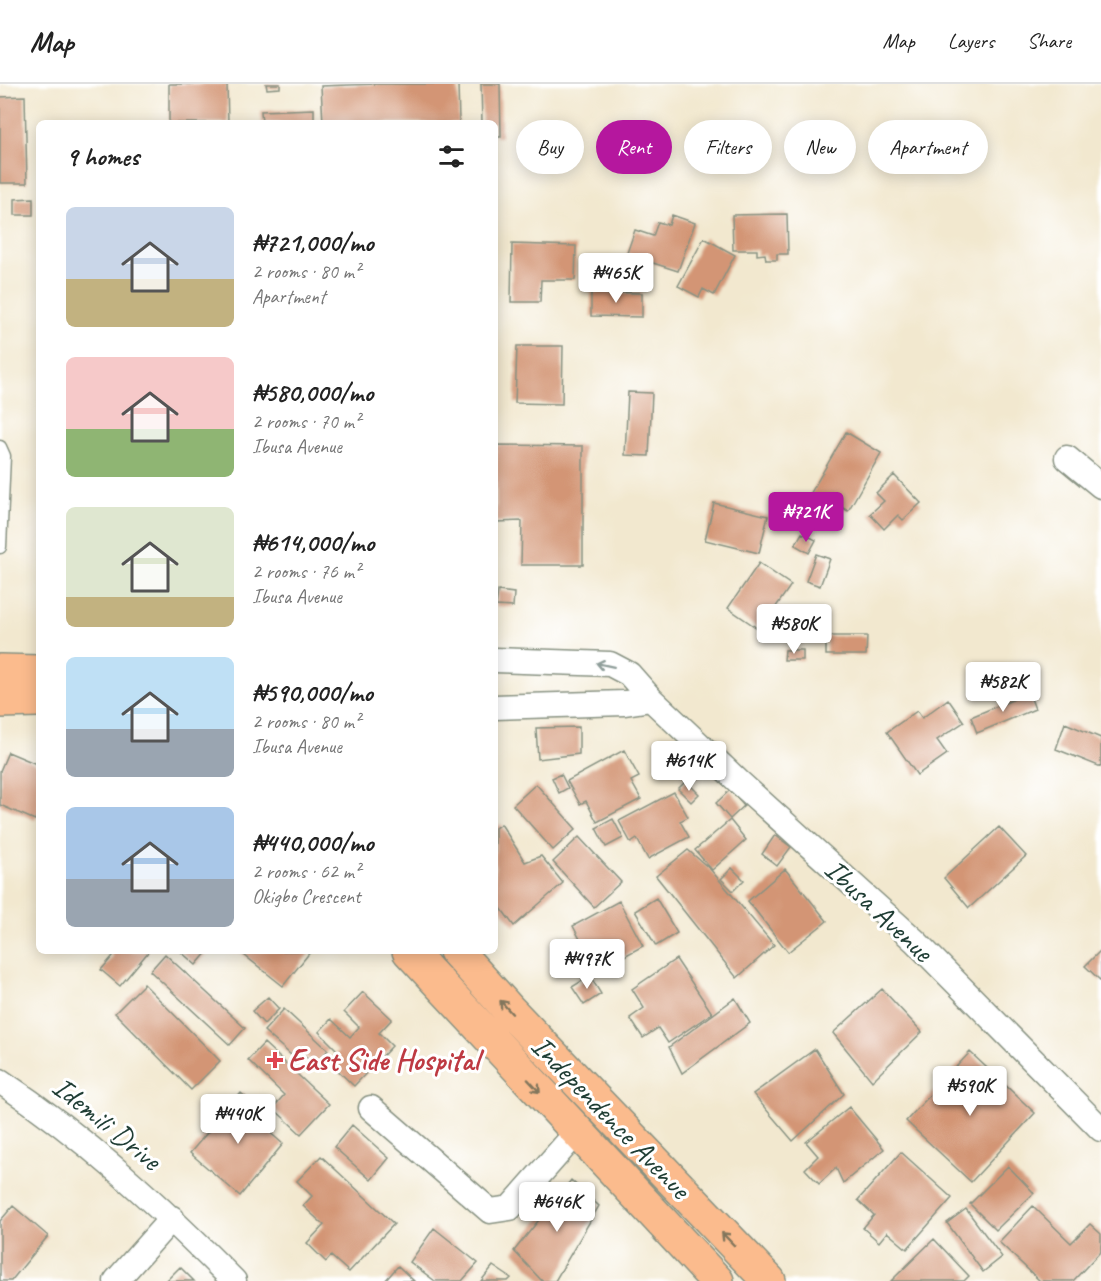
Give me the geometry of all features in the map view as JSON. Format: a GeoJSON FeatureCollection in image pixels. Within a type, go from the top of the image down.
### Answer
{"type":"FeatureCollection","features":[{"type":"Feature","properties":{"kind":"main road"},"geometry":{"type":"LineString","coordinates":[[0,671],[36,672]]}},
{"type":"Feature","properties":{"kind":"main road"},"geometry":{"type":"LineString","coordinates":[[0,700],[36,700]]}},
{"type":"Feature","properties":{"kind":"main road","name":"Independence Avenue"},"geometry":{"type":"LineString","coordinates":[[412,954],[717,1281]]}},
{"type":"Feature","properties":{"kind":"main road","name":"Independence Avenue"},"geometry":{"type":"LineString","coordinates":[[459,954],[768,1281]]}},
{"type":"Feature","properties":{"kind":"street"},"geometry":{"type":"LineString","coordinates":[[1067,458],[1101,486]]}},
{"type":"Feature","properties":{"kind":"street","name":"Ibusa Avenue"},"geometry":{"type":"LineString","coordinates":[[498,660],[610,664],[629,674],[651,699],[915,941],[1101,1129]]}},
{"type":"Feature","properties":{"kind":"street"},"geometry":{"type":"LineString","coordinates":[[498,707],[625,703],[651,699]]}},
{"type":"Feature","properties":{"kind":"street","name":"Idemili Drive"},"geometry":{"type":"LineString","coordinates":[[0,1081],[43,1109],[91,1148],[172,1218],[234,1281]]}},
{"type":"Feature","properties":{"kind":"street"},"geometry":{"type":"LineString","coordinates":[[371,1108],[490,1211],[510,1208],[577,1132]]}},
{"type":"Feature","properties":{"kind":"street"},"geometry":{"type":"LineString","coordinates":[[116,1281],[172,1218]]}},
{"type":"Feature","properties":{"kind":"lane"},"geometry":{"type":"LineString","coordinates":[[0,447],[4,456],[0,547]]}},
{"type":"Feature","properties":{"kind":"building"},"geometry":{"type":"Polygon","coordinates":[[[169,84],[227,84],[228,120],[169,120],[169,84]]]}},
{"type":"Feature","properties":{"kind":"building"},"geometry":{"type":"Polygon","coordinates":[[[266,84],[280,84],[280,88],[267,89],[266,84]]]}},
{"type":"Feature","properties":{"kind":"building"},"geometry":{"type":"Polygon","coordinates":[[[458,84],[459,120],[323,120],[321,86],[458,84]]]}},
{"type":"Feature","properties":{"kind":"building"},"geometry":{"type":"Polygon","coordinates":[[[481,84],[500,84],[501,137],[498,137],[498,120],[482,120],[481,84]]]}},
{"type":"Feature","properties":{"kind":"building"},"geometry":{"type":"Polygon","coordinates":[[[25,96],[27,183],[0,183],[0,97],[25,96]]]}},
{"type":"Feature","properties":{"kind":"building"},"geometry":{"type":"Polygon","coordinates":[[[314,109],[314,120],[262,120],[261,111],[314,109]]]}},
{"type":"Feature","properties":{"kind":"building"},"geometry":{"type":"Polygon","coordinates":[[[33,198],[33,215],[15,215],[15,199],[33,198]]]}},
{"type":"Feature","properties":{"kind":"building"},"geometry":{"type":"Polygon","coordinates":[[[787,214],[788,254],[777,254],[777,260],[766,260],[765,254],[757,255],[757,250],[733,250],[732,215],[787,214]]]}},
{"type":"Feature","properties":{"kind":"building"},"geometry":{"type":"Polygon","coordinates":[[[672,215],[695,223],[678,271],[650,262],[648,270],[634,265],[636,257],[627,253],[635,230],[653,236],[658,222],[669,225],[672,215]]]}},
{"type":"Feature","properties":{"kind":"building"},"geometry":{"type":"Polygon","coordinates":[[[704,238],[735,255],[714,295],[703,289],[699,297],[678,286],[704,238]]]}},
{"type":"Feature","properties":{"kind":"building"},"geometry":{"type":"Polygon","coordinates":[[[512,244],[576,246],[575,280],[541,280],[540,302],[511,302],[512,244]]]}},
{"type":"Feature","properties":{"kind":"building"},"geometry":{"type":"Polygon","coordinates":[[[591,292],[642,293],[642,317],[591,316],[591,292]]]}},
{"type":"Feature","properties":{"kind":"building"},"geometry":{"type":"Polygon","coordinates":[[[517,346],[563,346],[562,404],[515,403],[517,346]]]}},
{"type":"Feature","properties":{"kind":"building"},"geometry":{"type":"Polygon","coordinates":[[[628,392],[652,393],[649,456],[625,455],[628,392]]]}},
{"type":"Feature","properties":{"kind":"building"},"geometry":{"type":"Polygon","coordinates":[[[846,432],[881,453],[848,511],[831,501],[827,509],[808,498],[846,432]]]}},
{"type":"Feature","properties":{"kind":"building"},"geometry":{"type":"Polygon","coordinates":[[[498,445],[583,446],[583,565],[521,565],[522,521],[498,522],[498,445]]]}},
{"type":"Feature","properties":{"kind":"building"},"geometry":{"type":"Polygon","coordinates":[[[894,475],[921,503],[903,520],[898,515],[884,529],[870,514],[884,501],[876,493],[894,475]]]}},
{"type":"Feature","properties":{"kind":"building"},"geometry":{"type":"Polygon","coordinates":[[[714,503],[768,516],[759,553],[705,540],[714,503]]]}},
{"type":"Feature","properties":{"kind":"building"},"geometry":{"type":"Polygon","coordinates":[[[802,533],[816,540],[809,553],[795,545],[802,533]]]}},
{"type":"Feature","properties":{"kind":"building"},"geometry":{"type":"Polygon","coordinates":[[[816,554],[830,559],[820,586],[806,581],[816,554]]]}},
{"type":"Feature","properties":{"kind":"building"},"geometry":{"type":"Polygon","coordinates":[[[759,563],[791,585],[760,630],[728,608],[759,563]]]}},
{"type":"Feature","properties":{"kind":"building"},"geometry":{"type":"Polygon","coordinates":[[[498,591],[514,593],[513,607],[498,606],[498,591]]]}},
{"type":"Feature","properties":{"kind":"building"},"geometry":{"type":"Polygon","coordinates":[[[826,636],[867,636],[866,655],[826,655],[826,636]]]}},
{"type":"Feature","properties":{"kind":"building"},"geometry":{"type":"Polygon","coordinates":[[[785,650],[803,650],[803,660],[784,660],[785,650]]]}},
{"type":"Feature","properties":{"kind":"building"},"geometry":{"type":"Polygon","coordinates":[[[1029,693],[1035,709],[977,733],[971,717],[1029,693]]]}},
{"type":"Feature","properties":{"kind":"building"},"geometry":{"type":"Polygon","coordinates":[[[948,699],[964,722],[937,740],[947,754],[917,775],[887,732],[917,711],[922,718],[948,699]]]}},
{"type":"Feature","properties":{"kind":"building"},"geometry":{"type":"Polygon","coordinates":[[[1065,723],[1101,738],[1101,767],[1056,749],[1065,723]]]}},
{"type":"Feature","properties":{"kind":"building"},"geometry":{"type":"Polygon","coordinates":[[[579,727],[579,754],[538,759],[536,728],[579,727]]]}},
{"type":"Feature","properties":{"kind":"building"},"geometry":{"type":"Polygon","coordinates":[[[692,748],[705,765],[686,778],[674,762],[692,748]]]}},
{"type":"Feature","properties":{"kind":"building"},"geometry":{"type":"Polygon","coordinates":[[[624,750],[639,777],[631,781],[641,799],[597,822],[586,801],[580,804],[567,781],[624,750]]]}},
{"type":"Feature","properties":{"kind":"building"},"geometry":{"type":"Polygon","coordinates":[[[8,752],[36,764],[35,820],[0,805],[0,771],[8,752]]]}},
{"type":"Feature","properties":{"kind":"building"},"geometry":{"type":"Polygon","coordinates":[[[561,774],[568,788],[559,793],[552,778],[561,774]]]}},
{"type":"Feature","properties":{"kind":"building"},"geometry":{"type":"Polygon","coordinates":[[[686,781],[699,794],[691,802],[678,789],[686,781]]]}},
{"type":"Feature","properties":{"kind":"building"},"geometry":{"type":"Polygon","coordinates":[[[536,784],[576,829],[553,850],[513,805],[536,784]]]}},
{"type":"Feature","properties":{"kind":"building"},"geometry":{"type":"Polygon","coordinates":[[[730,790],[744,806],[730,819],[716,803],[730,790]]]}},
{"type":"Feature","properties":{"kind":"building"},"geometry":{"type":"Polygon","coordinates":[[[674,792],[688,817],[680,821],[689,837],[648,859],[637,839],[631,843],[619,821],[674,792]]]}},
{"type":"Feature","properties":{"kind":"building"},"geometry":{"type":"Polygon","coordinates":[[[613,819],[623,838],[606,847],[596,828],[613,819]]]}},
{"type":"Feature","properties":{"kind":"building"},"geometry":{"type":"Polygon","coordinates":[[[730,820],[746,840],[712,870],[695,850],[730,820]]]}},
{"type":"Feature","properties":{"kind":"building"},"geometry":{"type":"Polygon","coordinates":[[[501,824],[525,862],[541,856],[563,883],[514,926],[498,904],[498,826],[501,824]]]}},
{"type":"Feature","properties":{"kind":"building"},"geometry":{"type":"Polygon","coordinates":[[[999,827],[1026,856],[969,908],[944,878],[999,827]]]}},
{"type":"Feature","properties":{"kind":"building"},"geometry":{"type":"Polygon","coordinates":[[[775,835],[791,847],[777,866],[762,854],[775,835]]]}},
{"type":"Feature","properties":{"kind":"building"},"geometry":{"type":"Polygon","coordinates":[[[579,837],[621,882],[594,907],[553,862],[579,837]]]}},
{"type":"Feature","properties":{"kind":"building"},"geometry":{"type":"Polygon","coordinates":[[[688,850],[710,869],[774,945],[737,978],[656,876],[688,850]]]}},
{"type":"Feature","properties":{"kind":"building"},"geometry":{"type":"Polygon","coordinates":[[[732,868],[744,880],[733,891],[721,879],[732,868]]]}},
{"type":"Feature","properties":{"kind":"building"},"geometry":{"type":"Polygon","coordinates":[[[785,869],[827,921],[788,952],[748,901],[785,869]]]}},
{"type":"Feature","properties":{"kind":"building"},"geometry":{"type":"Polygon","coordinates":[[[656,898],[677,933],[656,946],[635,911],[656,898]]]}},
{"type":"Feature","properties":{"kind":"building"},"geometry":{"type":"Polygon","coordinates":[[[619,901],[643,946],[597,971],[573,926],[619,901]]]}},
{"type":"Feature","properties":{"kind":"building"},"geometry":{"type":"Polygon","coordinates":[[[1101,950],[1101,981],[1085,966],[1101,950]]]}},
{"type":"Feature","properties":{"kind":"building"},"geometry":{"type":"Polygon","coordinates":[[[111,954],[147,954],[120,986],[101,970],[113,956],[111,954]]]}},
{"type":"Feature","properties":{"kind":"building"},"geometry":{"type":"Polygon","coordinates":[[[165,954],[245,1028],[230,1045],[150,971],[165,954]]]}},
{"type":"Feature","properties":{"kind":"building"},"geometry":{"type":"Polygon","coordinates":[[[183,954],[205,954],[196,965],[183,954]]]}},
{"type":"Feature","properties":{"kind":"building"},"geometry":{"type":"Polygon","coordinates":[[[243,954],[309,954],[283,986],[243,954]]]}},
{"type":"Feature","properties":{"kind":"building"},"geometry":{"type":"Polygon","coordinates":[[[676,959],[712,1013],[668,1043],[658,1028],[643,1038],[630,1018],[644,1008],[632,989],[676,959]]]}},
{"type":"Feature","properties":{"kind":"building"},"geometry":{"type":"Polygon","coordinates":[[[590,976],[601,994],[584,1005],[572,987],[590,976]]]}},
{"type":"Feature","properties":{"kind":"building"},"geometry":{"type":"Polygon","coordinates":[[[144,984],[220,1061],[191,1090],[115,1013],[144,984]]]}},
{"type":"Feature","properties":{"kind":"building"},"geometry":{"type":"Polygon","coordinates":[[[882,989],[922,1032],[872,1081],[833,1033],[882,989]]]}},
{"type":"Feature","properties":{"kind":"building"},"geometry":{"type":"Polygon","coordinates":[[[363,992],[392,1019],[379,1033],[392,1046],[354,1086],[328,1061],[338,1051],[319,1032],[331,1019],[350,1037],[359,1027],[344,1012],[363,992]]]}},
{"type":"Feature","properties":{"kind":"building"},"geometry":{"type":"Polygon","coordinates":[[[268,997],[279,1009],[264,1024],[252,1011],[268,997]]]}},
{"type":"Feature","properties":{"kind":"building"},"geometry":{"type":"Polygon","coordinates":[[[735,998],[750,1023],[682,1073],[669,1047],[735,998]]]}},
{"type":"Feature","properties":{"kind":"building"},"geometry":{"type":"Polygon","coordinates":[[[284,1009],[328,1050],[315,1065],[297,1049],[291,1055],[264,1031],[284,1009]]]}},
{"type":"Feature","properties":{"kind":"building"},"geometry":{"type":"Polygon","coordinates":[[[264,1043],[329,1104],[301,1134],[273,1108],[284,1095],[248,1060],[264,1043]]]}},
{"type":"Feature","properties":{"kind":"building"},"geometry":{"type":"Polygon","coordinates":[[[815,1049],[844,1094],[793,1141],[753,1094],[815,1049]]]}},
{"type":"Feature","properties":{"kind":"building"},"geometry":{"type":"Polygon","coordinates":[[[970,1052],[1035,1113],[971,1182],[906,1121],[970,1052]]]}},
{"type":"Feature","properties":{"kind":"building"},"geometry":{"type":"Polygon","coordinates":[[[241,1093],[274,1121],[267,1130],[283,1144],[240,1196],[190,1153],[241,1093]]]}},
{"type":"Feature","properties":{"kind":"building"},"geometry":{"type":"Polygon","coordinates":[[[849,1107],[884,1149],[843,1183],[836,1168],[819,1184],[805,1169],[818,1156],[806,1142],[849,1107]]]}},
{"type":"Feature","properties":{"kind":"building"},"geometry":{"type":"Polygon","coordinates":[[[352,1125],[389,1158],[371,1180],[334,1147],[352,1125]]]}},
{"type":"Feature","properties":{"kind":"building"},"geometry":{"type":"Polygon","coordinates":[[[901,1152],[952,1198],[907,1249],[887,1232],[879,1242],[863,1228],[874,1215],[858,1200],[901,1152]]]}},
{"type":"Feature","properties":{"kind":"building"},"geometry":{"type":"Polygon","coordinates":[[[321,1156],[394,1224],[349,1272],[331,1256],[326,1262],[307,1243],[324,1225],[303,1206],[312,1196],[297,1181],[321,1156]]]}},
{"type":"Feature","properties":{"kind":"building"},"geometry":{"type":"Polygon","coordinates":[[[1008,1166],[1034,1193],[996,1230],[970,1204],[1008,1166]]]}},
{"type":"Feature","properties":{"kind":"building"},"geometry":{"type":"Polygon","coordinates":[[[571,1180],[599,1206],[555,1281],[542,1281],[514,1251],[571,1180]]]}},
{"type":"Feature","properties":{"kind":"building"},"geometry":{"type":"Polygon","coordinates":[[[13,1206],[48,1236],[11,1281],[0,1281],[0,1221],[13,1206]]]}},
{"type":"Feature","properties":{"kind":"building"},"geometry":{"type":"Polygon","coordinates":[[[1033,1206],[1071,1243],[1090,1224],[1101,1234],[1101,1251],[1073,1281],[1040,1281],[999,1242],[1033,1206]]]}},
{"type":"Feature","properties":{"kind":"building"},"geometry":{"type":"Polygon","coordinates":[[[966,1209],[1002,1257],[983,1272],[947,1223],[966,1209]]]}},
{"type":"Feature","properties":{"kind":"building"},"geometry":{"type":"Polygon","coordinates":[[[434,1228],[478,1263],[462,1281],[435,1281],[410,1262],[434,1228]]]}},
{"type":"Feature","properties":{"kind":"building"},"geometry":{"type":"Polygon","coordinates":[[[934,1239],[969,1276],[964,1281],[891,1281],[934,1239]]]}},
{"type":"Feature","properties":{"kind":"building"},"geometry":{"type":"Polygon","coordinates":[[[398,1266],[414,1281],[385,1281],[398,1266]]]}},
{"type":"Feature","properties":{"kind":"building"},"geometry":{"type":"Polygon","coordinates":[[[493,1266],[511,1278],[508,1281],[481,1281],[493,1266]]]}},
{"type":"Feature","properties":{"kind":"building"},"geometry":{"type":"Polygon","coordinates":[[[180,1267],[194,1281],[166,1281],[180,1267]]]}},
{"type":"Feature","properties":{"kind":"place","name":"East Side Hospital"},"geometry":{"type":"Point","coordinates":[275,1060]}}]}
